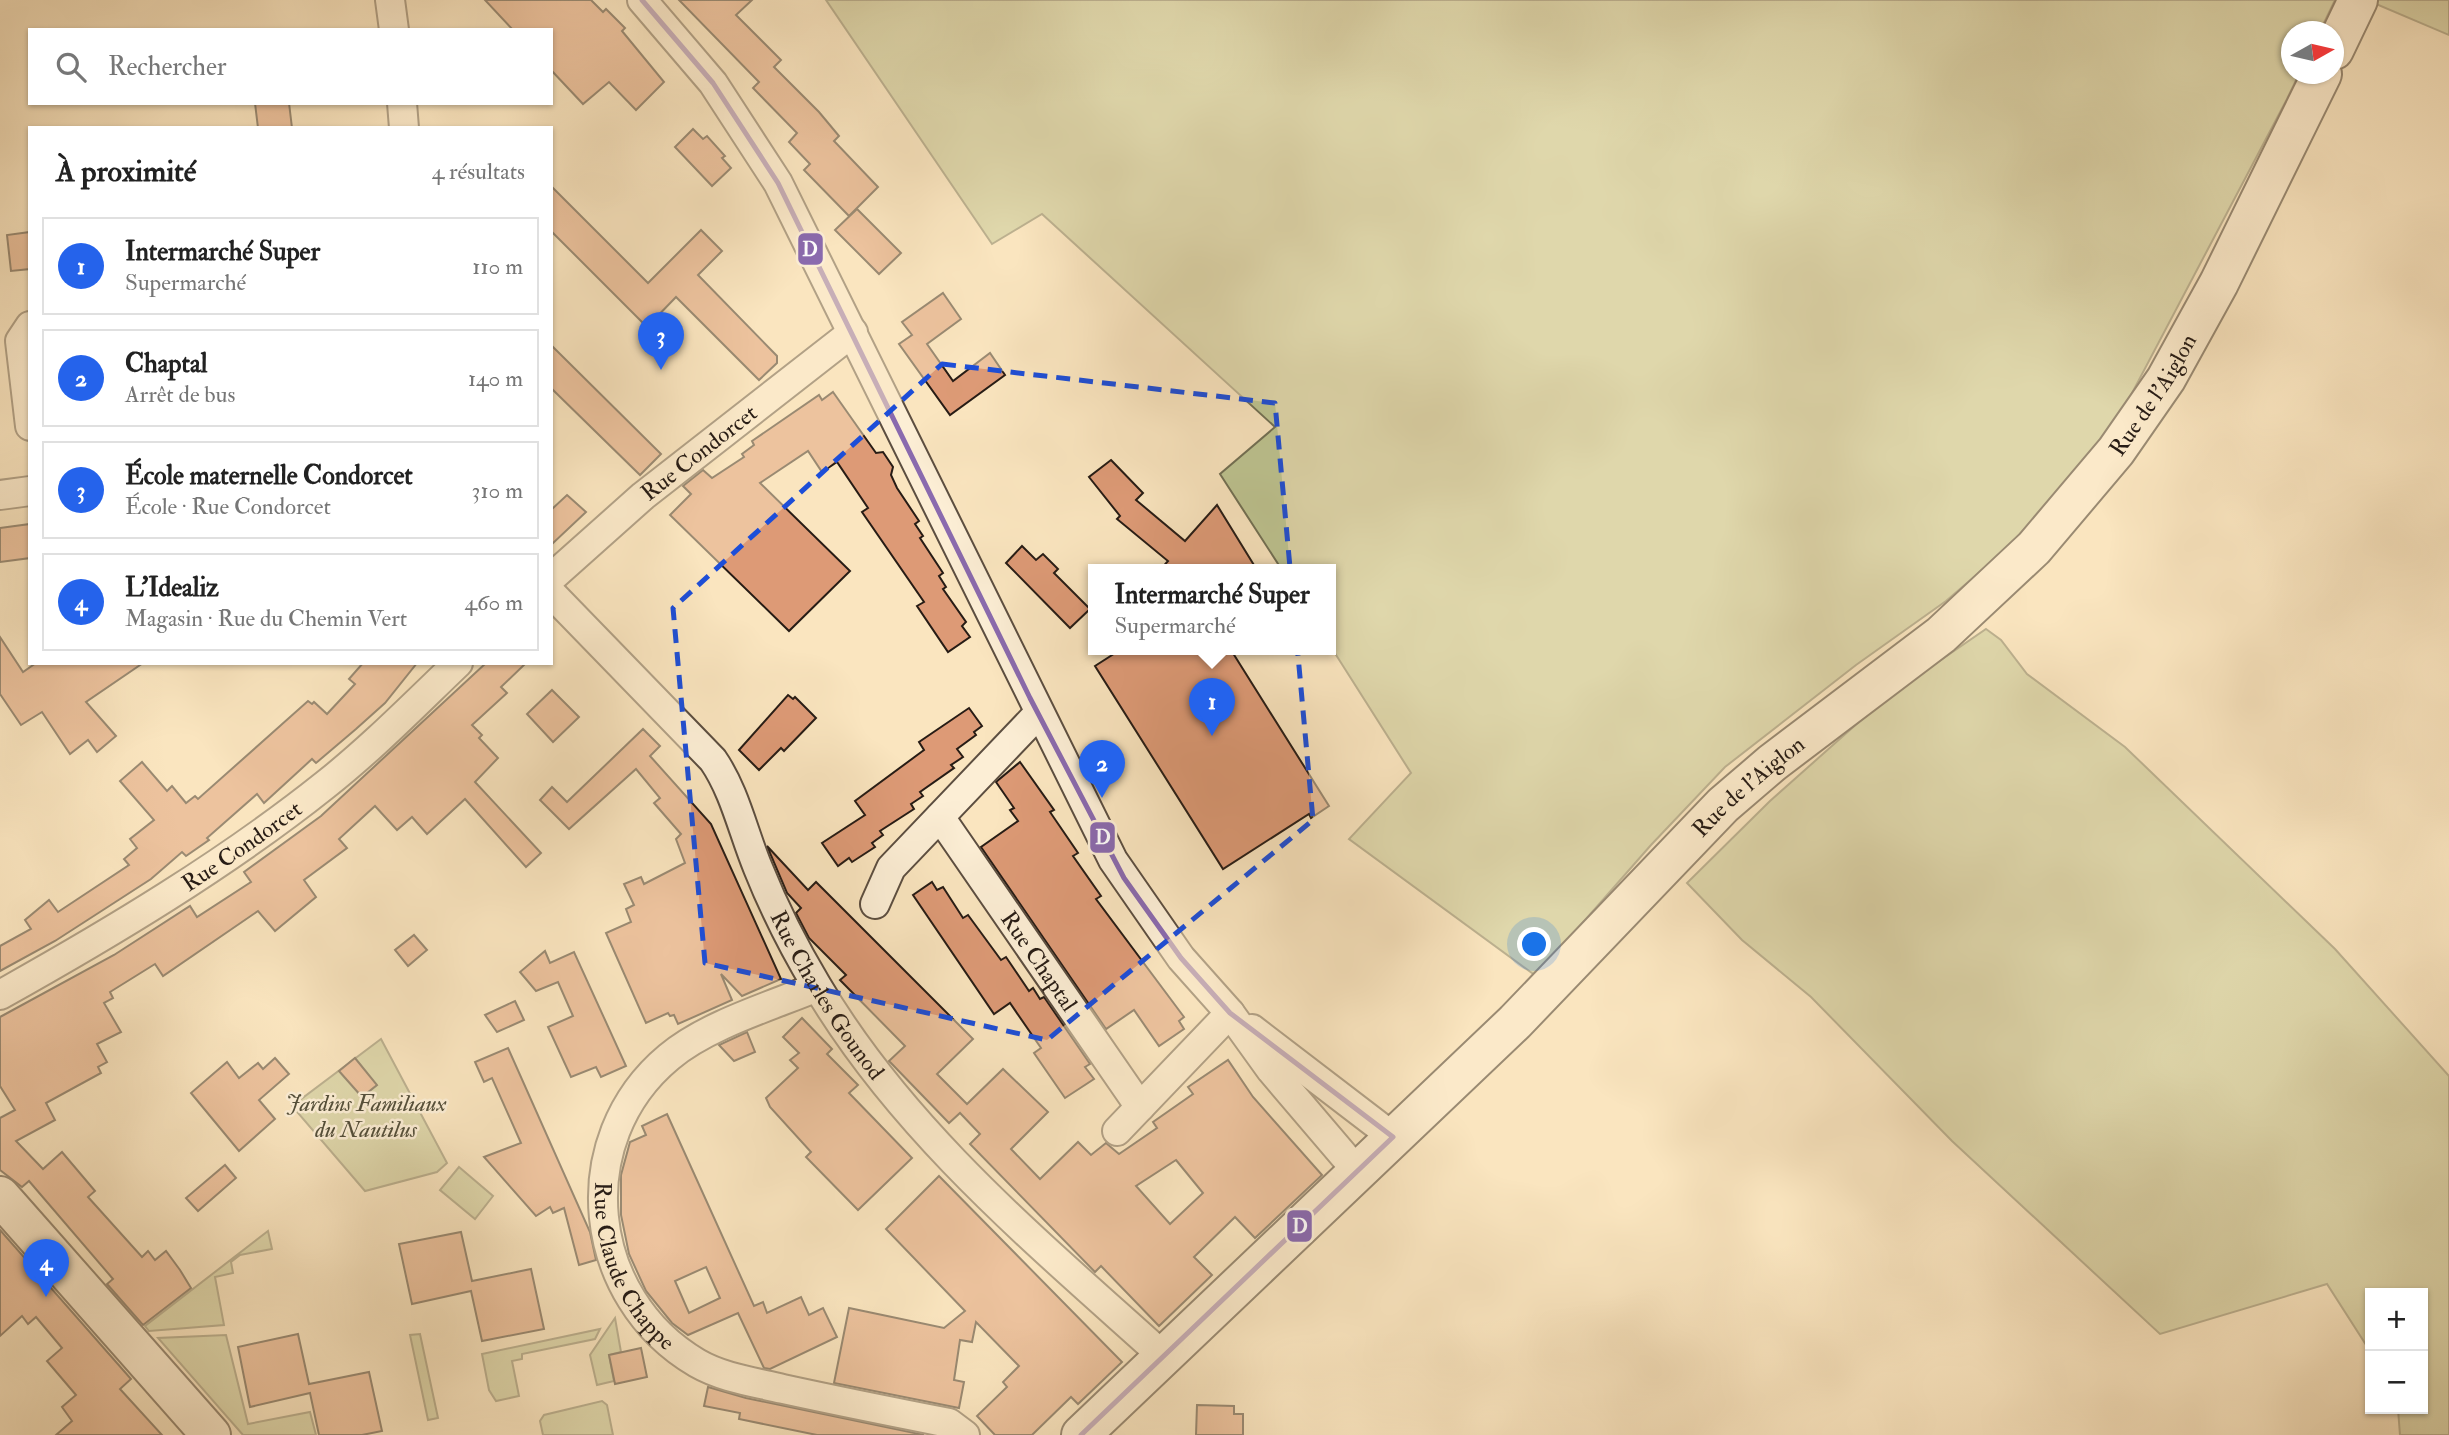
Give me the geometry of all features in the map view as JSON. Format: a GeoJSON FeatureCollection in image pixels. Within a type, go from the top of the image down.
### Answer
{"type":"FeatureCollection","features":[{"type":"Feature","properties":{"kind":"main road"},"geometry":{"type":"LineString","coordinates":[[2344,28],[2358,0]]}},
{"type":"Feature","properties":{"kind":"main road","name":"Rue de l'Aiglon"},"geometry":{"type":"LineString","coordinates":[[1081,1435],[1551,986],[1723,805],[1772,763],[1952,626],[1996,586],[2062,518],[2128,434],[2176,361],[2317,84]]}},
{"type":"Feature","properties":{"kind":"main road"},"geometry":{"type":"LineString","coordinates":[[0,1196],[211,1435]]}},
{"type":"Feature","properties":{"kind":"street"},"geometry":{"type":"LineString","coordinates":[[390,0],[394,28]]}},
{"type":"Feature","properties":{"kind":"street"},"geometry":{"type":"LineString","coordinates":[[642,0],[688,51],[750,137],[788,201],[1038,714],[1124,878],[1181,958],[1230,1013],[1271,1070],[1357,1171]]}},
{"type":"Feature","properties":{"kind":"street"},"geometry":{"type":"LineString","coordinates":[[402,105],[404,126]]}},
{"type":"Feature","properties":{"kind":"street"},"geometry":{"type":"LineString","coordinates":[[28,329],[20,341],[28,409]]}},
{"type":"Feature","properties":{"kind":"street","name":"Rue Condorcet"},"geometry":{"type":"LineString","coordinates":[[553,576],[643,496],[853,332]]}},
{"type":"Feature","properties":{"kind":"street"},"geometry":{"type":"LineString","coordinates":[[0,495],[28,491]]}},
{"type":"Feature","properties":{"kind":"street","name":"Rue Charles Gounod"},"geometry":{"type":"LineString","coordinates":[[553,595],[713,760],[729,789],[775,906],[817,987],[885,1086],[981,1189],[1163,1356]]}},
{"type":"Feature","properties":{"kind":"street","name":"Rue Condorcet"},"geometry":{"type":"LineString","coordinates":[[0,995],[86,946],[291,810],[342,771],[456,665]]}},
{"type":"Feature","properties":{"kind":"street"},"geometry":{"type":"LineString","coordinates":[[875,904],[891,869],[1038,714]]}},
{"type":"Feature","properties":{"kind":"street","name":"Rue Chaptal"},"geometry":{"type":"LineString","coordinates":[[940,817],[1140,1107]]}},
{"type":"Feature","properties":{"kind":"street","name":"Rue Claude Chappe"},"geometry":{"type":"LineString","coordinates":[[817,987],[687,1044],[666,1059],[638,1089],[621,1118],[606,1160],[602,1210],[609,1256],[630,1300],[645,1319],[671,1346],[707,1368],[773,1387],[949,1423],[965,1435]]}},
{"type":"Feature","properties":{"kind":"street"},"geometry":{"type":"LineString","coordinates":[[1230,1013],[1394,1137]]}},
{"type":"Feature","properties":{"kind":"street"},"geometry":{"type":"LineString","coordinates":[[1117,1131],[1230,1013]]}},
{"type":"Feature","properties":{"kind":"highlighted area"},"geometry":{"type":"Polygon","coordinates":[[[942,364],[1275,403],[1313,820],[1047,1040],[705,963],[673,608],[942,364]]]}},
{"type":"Feature","properties":{"kind":"green space"},"geometry":{"type":"Polygon","coordinates":[[[826,0],[2335,0],[2325,21],[2281,21],[2281,84],[2294,84],[2121,414],[2062,489],[2003,552],[1946,601],[1856,665],[1725,767],[1651,845],[1536,976],[1349,839],[1411,773],[1336,655],[1336,564],[1278,564],[1220,474],[1275,427],[1042,214],[992,244],[826,0]]]}},
{"type":"Feature","properties":{"kind":"green space"},"geometry":{"type":"Polygon","coordinates":[[[2378,0],[2449,0],[2449,35],[2376,4],[2378,0]]]}},
{"type":"Feature","properties":{"kind":"green space"},"geometry":{"type":"Polygon","coordinates":[[[1986,629],[2001,640],[2027,674],[2125,747],[2335,949],[2449,1076],[2449,1435],[2400,1435],[2398,1414],[2428,1414],[2428,1288],[2365,1288],[2365,1343],[2327,1284],[2160,1334],[1952,1141],[1811,997],[1742,940],[1687,883],[1770,801],[1887,697],[1986,629]]]}},
{"type":"Feature","properties":{"kind":"green space","name":"Jardins Familiaux du Nautilus"},"geometry":{"type":"Polygon","coordinates":[[[381,1039],[447,1163],[437,1172],[365,1191],[292,1106],[381,1039]]]}},
{"type":"Feature","properties":{"kind":"green space"},"geometry":{"type":"Polygon","coordinates":[[[459,1167],[493,1196],[475,1219],[440,1190],[459,1167]]]}},
{"type":"Feature","properties":{"kind":"green space"},"geometry":{"type":"Polygon","coordinates":[[[268,1231],[272,1249],[240,1255],[231,1262],[233,1273],[215,1277],[224,1325],[149,1331],[145,1326],[268,1231]]]}},
{"type":"Feature","properties":{"kind":"green space"},"geometry":{"type":"Polygon","coordinates":[[[615,1318],[621,1352],[609,1355],[614,1381],[597,1385],[590,1355],[615,1318]]]}},
{"type":"Feature","properties":{"kind":"green space"},"geometry":{"type":"Polygon","coordinates":[[[600,1329],[595,1339],[522,1354],[522,1359],[512,1361],[519,1396],[496,1401],[489,1390],[482,1354],[600,1329]]]}},
{"type":"Feature","properties":{"kind":"green space"},"geometry":{"type":"Polygon","coordinates":[[[420,1334],[438,1418],[428,1420],[410,1335],[420,1334]]]}},
{"type":"Feature","properties":{"kind":"green space"},"geometry":{"type":"Polygon","coordinates":[[[226,1335],[248,1424],[310,1412],[316,1435],[243,1435],[158,1338],[226,1335]]]}},
{"type":"Feature","properties":{"kind":"green space"},"geometry":{"type":"Polygon","coordinates":[[[602,1401],[607,1405],[613,1435],[543,1435],[540,1421],[544,1415],[602,1401]]]}},
{"type":"Feature","properties":{"kind":"building"},"geometry":{"type":"Polygon","coordinates":[[[485,0],[591,0],[603,12],[606,9],[625,28],[622,31],[664,82],[636,110],[609,82],[583,104],[553,72],[553,28],[511,28],[485,0]]]}},
{"type":"Feature","properties":{"kind":"building"},"geometry":{"type":"Polygon","coordinates":[[[679,0],[752,0],[736,15],[781,60],[774,67],[819,112],[839,136],[834,141],[878,187],[849,216],[804,170],[810,164],[789,142],[797,133],[753,88],[759,82],[679,0]]]}},
{"type":"Feature","properties":{"kind":"building"},"geometry":{"type":"Polygon","coordinates":[[[255,105],[289,105],[292,126],[258,126],[255,105]]]}},
{"type":"Feature","properties":{"kind":"building"},"geometry":{"type":"Polygon","coordinates":[[[693,129],[703,139],[707,136],[725,156],[722,158],[731,168],[712,186],[675,147],[693,129]]]}},
{"type":"Feature","properties":{"kind":"building"},"geometry":{"type":"Polygon","coordinates":[[[553,188],[648,283],[701,230],[722,251],[698,275],[777,356],[777,363],[759,380],[676,297],[647,327],[553,233],[553,188]]]}},
{"type":"Feature","properties":{"kind":"building"},"geometry":{"type":"Polygon","coordinates":[[[857,209],[901,253],[879,274],[835,230],[857,209]]]}},
{"type":"Feature","properties":{"kind":"building"},"geometry":{"type":"Polygon","coordinates":[[[28,232],[28,269],[11,271],[7,235],[28,232]]]}},
{"type":"Feature","properties":{"kind":"building"},"geometry":{"type":"Polygon","coordinates":[[[943,293],[961,319],[927,344],[953,381],[990,353],[1005,375],[950,415],[899,344],[912,335],[902,322],[943,293]]]}},
{"type":"Feature","properties":{"kind":"building"},"geometry":{"type":"Polygon","coordinates":[[[553,347],[661,454],[640,475],[553,390],[553,347]]]}},
{"type":"Feature","properties":{"kind":"building"},"geometry":{"type":"Polygon","coordinates":[[[833,392],[876,453],[883,452],[893,467],[891,475],[897,488],[919,521],[915,524],[923,536],[920,538],[943,573],[939,576],[946,587],[943,589],[966,622],[962,626],[970,637],[948,652],[917,606],[924,602],[862,512],[868,508],[837,462],[822,472],[808,451],[760,483],[850,571],[789,631],[670,515],[691,494],[683,486],[703,470],[712,478],[744,457],[742,454],[754,445],[752,441],[819,395],[822,400],[833,392]]]}},
{"type":"Feature","properties":{"kind":"building"},"geometry":{"type":"Polygon","coordinates":[[[1111,460],[1143,493],[1136,500],[1185,541],[1217,505],[1253,564],[1165,564],[1168,561],[1117,519],[1120,516],[1089,477],[1111,460]]]}},
{"type":"Feature","properties":{"kind":"building"},"geometry":{"type":"Polygon","coordinates":[[[567,495],[586,512],[553,543],[553,508],[567,495]]]}},
{"type":"Feature","properties":{"kind":"building"},"geometry":{"type":"Polygon","coordinates":[[[28,524],[28,558],[0,562],[0,528],[28,524]]]}},
{"type":"Feature","properties":{"kind":"building"},"geometry":{"type":"Polygon","coordinates":[[[1022,546],[1036,560],[1043,554],[1058,569],[1054,573],[1088,607],[1088,611],[1070,628],[1006,563],[1022,546]]]}},
{"type":"Feature","properties":{"kind":"building"},"geometry":{"type":"Polygon","coordinates":[[[0,637],[23,672],[33,665],[140,665],[86,702],[116,736],[97,752],[88,740],[70,754],[42,712],[21,725],[0,694],[0,637]]]}},
{"type":"Feature","properties":{"kind":"building"},"geometry":{"type":"Polygon","coordinates":[[[1112,655],[1234,655],[1329,806],[1311,818],[1309,814],[1223,869],[1095,666],[1112,655]]]}},
{"type":"Feature","properties":{"kind":"building"},"geometry":{"type":"Polygon","coordinates":[[[361,665],[415,665],[385,703],[316,763],[312,759],[264,803],[257,794],[207,838],[209,840],[186,856],[182,852],[151,879],[55,941],[0,971],[0,946],[31,929],[25,920],[49,900],[58,912],[129,865],[124,859],[137,848],[130,839],[154,820],[120,781],[142,762],[167,791],[172,786],[186,803],[195,796],[198,799],[308,701],[312,704],[314,702],[327,714],[355,684],[349,679],[361,665]]]}},
{"type":"Feature","properties":{"kind":"building"},"geometry":{"type":"Polygon","coordinates":[[[484,665],[524,665],[501,687],[507,693],[472,725],[482,735],[479,738],[498,758],[475,782],[541,853],[526,867],[465,799],[427,834],[412,817],[397,830],[375,806],[339,839],[347,848],[304,880],[316,897],[275,931],[258,911],[163,976],[155,964],[110,992],[113,998],[104,1003],[121,1032],[97,1044],[107,1062],[98,1067],[101,1073],[46,1103],[55,1120],[16,1141],[43,1169],[62,1152],[95,1191],[88,1197],[142,1257],[148,1251],[155,1260],[166,1251],[180,1270],[191,1288],[143,1325],[107,1284],[113,1279],[29,1181],[22,1187],[0,1170],[0,1118],[15,1110],[0,1086],[0,1017],[114,955],[190,906],[197,917],[251,882],[244,872],[321,816],[484,665]]]}},
{"type":"Feature","properties":{"kind":"building"},"geometry":{"type":"Polygon","coordinates":[[[552,690],[579,717],[553,742],[527,714],[552,690]]]}},
{"type":"Feature","properties":{"kind":"building"},"geometry":{"type":"Polygon","coordinates":[[[788,695],[793,699],[795,697],[816,718],[784,751],[781,748],[759,770],[739,750],[788,695]]]}},
{"type":"Feature","properties":{"kind":"building"},"geometry":{"type":"Polygon","coordinates":[[[969,708],[982,726],[974,732],[976,735],[957,749],[963,757],[951,765],[954,768],[920,792],[923,796],[911,804],[914,809],[880,831],[883,835],[872,843],[875,847],[852,862],[849,858],[838,866],[822,843],[865,815],[855,801],[924,750],[919,742],[969,708]]]}},
{"type":"Feature","properties":{"kind":"building"},"geometry":{"type":"Polygon","coordinates":[[[643,729],[660,746],[650,756],[711,824],[781,979],[742,996],[721,974],[732,1000],[678,1024],[674,1015],[670,1016],[668,1013],[646,1023],[606,933],[631,922],[626,909],[634,905],[624,884],[641,877],[644,884],[685,863],[676,839],[681,834],[654,803],[660,798],[636,769],[569,829],[540,800],[552,787],[567,802],[643,729]]]}},
{"type":"Feature","properties":{"kind":"building"},"geometry":{"type":"Polygon","coordinates":[[[1020,762],[1054,810],[1050,812],[1078,853],[1073,856],[1101,896],[1096,899],[1184,1017],[1179,1021],[1184,1029],[1159,1046],[1134,1010],[1106,1029],[981,847],[1018,821],[1010,810],[1014,808],[996,782],[1020,762]]]}},
{"type":"Feature","properties":{"kind":"building"},"geometry":{"type":"Polygon","coordinates":[[[767,846],[808,890],[816,882],[973,1039],[937,1074],[967,1104],[1003,1069],[1048,1112],[1011,1149],[1040,1179],[1078,1142],[1091,1155],[1106,1143],[1119,1154],[1157,1128],[1153,1122],[1193,1094],[1188,1087],[1228,1060],[1253,1097],[1322,1175],[1255,1238],[1235,1217],[1194,1257],[1212,1275],[1159,1326],[1101,1266],[1095,1272],[970,1144],[980,1134],[960,1113],[949,1123],[889,1061],[905,1046],[840,980],[846,975],[809,938],[796,913],[801,908],[787,893],[767,846]],[[1176,1160],[1136,1186],[1170,1224],[1203,1193],[1176,1160]]]}},
{"type":"Feature","properties":{"kind":"building"},"geometry":{"type":"Polygon","coordinates":[[[932,882],[937,890],[943,887],[963,918],[968,915],[1001,960],[1006,957],[1029,991],[1033,988],[1040,999],[1044,997],[1090,1064],[1085,1067],[1094,1079],[1065,1098],[1034,1053],[1041,1048],[1010,1003],[994,1014],[913,895],[932,882]]]}},
{"type":"Feature","properties":{"kind":"building"},"geometry":{"type":"Polygon","coordinates":[[[414,935],[427,950],[408,966],[395,950],[414,935]]]}},
{"type":"Feature","properties":{"kind":"building"},"geometry":{"type":"Polygon","coordinates":[[[545,951],[550,963],[574,952],[626,1066],[601,1077],[596,1067],[571,1077],[548,1027],[573,1016],[558,982],[536,991],[520,972],[545,951]]]}},
{"type":"Feature","properties":{"kind":"building"},"geometry":{"type":"Polygon","coordinates":[[[515,1001],[524,1020],[497,1032],[485,1015],[515,1001]]]}},
{"type":"Feature","properties":{"kind":"building"},"geometry":{"type":"Polygon","coordinates":[[[802,1018],[832,1049],[827,1054],[858,1085],[849,1093],[912,1158],[858,1210],[806,1157],[811,1152],[770,1107],[766,1098],[798,1068],[790,1060],[799,1053],[783,1037],[802,1018]]]}},
{"type":"Feature","properties":{"kind":"building"},"geometry":{"type":"Polygon","coordinates":[[[747,1032],[755,1052],[734,1061],[719,1045],[747,1032]]]}},
{"type":"Feature","properties":{"kind":"building"},"geometry":{"type":"Polygon","coordinates":[[[508,1048],[590,1232],[596,1260],[579,1265],[564,1208],[553,1213],[550,1207],[536,1216],[484,1157],[521,1143],[492,1078],[484,1082],[475,1062],[508,1048]]]}},
{"type":"Feature","properties":{"kind":"building"},"geometry":{"type":"Polygon","coordinates":[[[275,1058],[289,1074],[259,1100],[275,1119],[239,1151],[191,1093],[227,1062],[239,1078],[258,1063],[263,1069],[275,1058]]]}},
{"type":"Feature","properties":{"kind":"building"},"geometry":{"type":"Polygon","coordinates":[[[355,1058],[377,1085],[362,1097],[339,1071],[355,1058]]]}},
{"type":"Feature","properties":{"kind":"building"},"geometry":{"type":"Polygon","coordinates":[[[667,1114],[754,1306],[763,1302],[767,1313],[801,1297],[809,1315],[823,1308],[837,1337],[770,1369],[764,1368],[738,1313],[688,1335],[672,1323],[646,1291],[629,1254],[621,1215],[621,1175],[630,1142],[646,1135],[642,1126],[667,1114]],[[706,1267],[675,1281],[689,1313],[720,1298],[706,1267]]]}},
{"type":"Feature","properties":{"kind":"building"},"geometry":{"type":"Polygon","coordinates":[[[225,1165],[236,1178],[198,1211],[186,1198],[225,1165]]]}},
{"type":"Feature","properties":{"kind":"building"},"geometry":{"type":"Polygon","coordinates":[[[939,1176],[1122,1362],[1078,1404],[1071,1397],[1032,1435],[995,1435],[977,1416],[1007,1387],[1003,1382],[1019,1366],[976,1322],[972,1342],[960,1340],[954,1380],[964,1382],[959,1408],[834,1383],[849,1308],[944,1328],[965,1311],[886,1229],[939,1176]]]}},
{"type":"Feature","properties":{"kind":"building"},"geometry":{"type":"Polygon","coordinates":[[[0,1230],[131,1379],[120,1389],[162,1435],[56,1435],[72,1421],[62,1407],[76,1395],[47,1361],[62,1348],[36,1317],[28,1324],[22,1316],[0,1336],[0,1230]]]}},
{"type":"Feature","properties":{"kind":"building"},"geometry":{"type":"Polygon","coordinates":[[[461,1232],[472,1281],[531,1269],[544,1329],[482,1341],[471,1291],[412,1304],[399,1244],[461,1232]]]}},
{"type":"Feature","properties":{"kind":"building"},"geometry":{"type":"Polygon","coordinates":[[[298,1334],[309,1384],[369,1372],[382,1431],[362,1435],[319,1435],[310,1393],[250,1407],[238,1347],[298,1334]]]}},
{"type":"Feature","properties":{"kind":"building"},"geometry":{"type":"Polygon","coordinates":[[[641,1348],[647,1377],[615,1384],[609,1355],[641,1348]]]}},
{"type":"Feature","properties":{"kind":"building"},"geometry":{"type":"Polygon","coordinates":[[[708,1387],[746,1398],[924,1435],[817,1435],[739,1419],[740,1413],[704,1406],[708,1387]]]}},
{"type":"Feature","properties":{"kind":"building"},"geometry":{"type":"Polygon","coordinates":[[[1197,1405],[1234,1406],[1234,1414],[1243,1414],[1243,1435],[1196,1435],[1197,1405]]]}},
{"type":"Feature","properties":{"kind":"transit line","name":"D"},"geometry":{"type":"LineString","coordinates":[[642,0],[713,83],[778,183],[1030,698],[1124,878],[1181,958],[1230,1013],[1393,1137],[1081,1435]]}},
{"type":"Feature","properties":{"kind":"place","name":"École maternelle Condorcet"},"geometry":{"type":"Point","coordinates":[661,370]}},
{"type":"Feature","properties":{"kind":"place","name":"Intermarché Super"},"geometry":{"type":"Point","coordinates":[1212,736]}},
{"type":"Feature","properties":{"kind":"place","name":"Chaptal"},"geometry":{"type":"Point","coordinates":[1102,798]}},
{"type":"Feature","properties":{"kind":"place","name":"L'Idealiz"},"geometry":{"type":"Point","coordinates":[46,1297]}}]}
